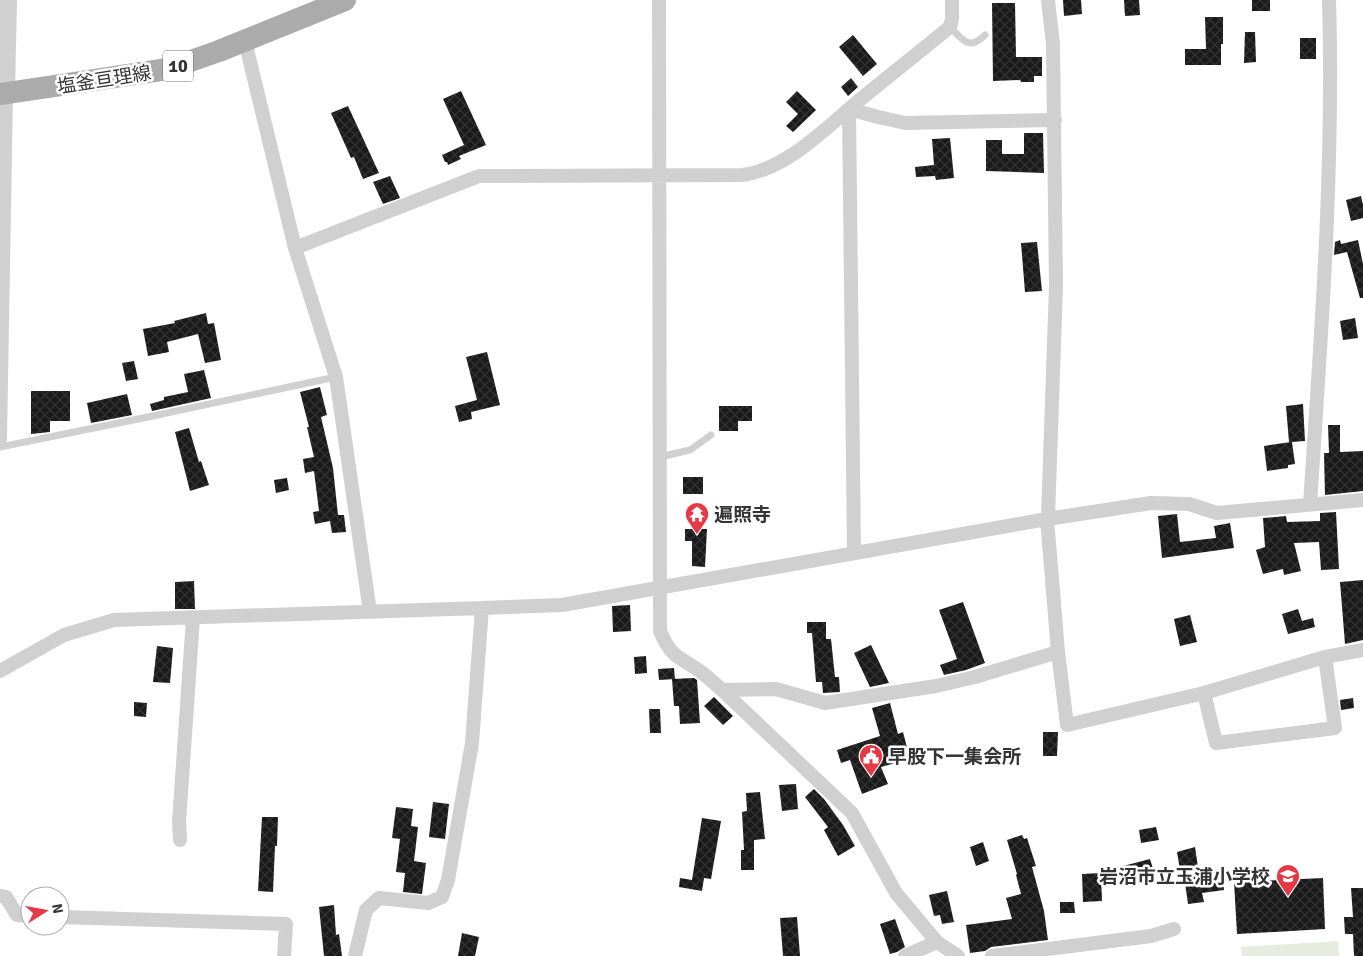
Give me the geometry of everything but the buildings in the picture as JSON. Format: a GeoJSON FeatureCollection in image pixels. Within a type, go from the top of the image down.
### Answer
{"type":"FeatureCollection","features":[{"type":"Feature","properties":{"kind":"main road","name":"塩釜亘理線"},"geometry":{"type":"LineString","coordinates":[[3,94],[168,69],[245,41],[345,0]]}},
{"type":"Feature","properties":{"kind":"street"},"geometry":{"type":"LineString","coordinates":[[0,439],[3,94],[8,0]]}},
{"type":"Feature","properties":{"kind":"street"},"geometry":{"type":"LineString","coordinates":[[659,0],[660,631],[666,645],[676,657],[700,672],[722,690],[852,813],[896,894],[938,942],[958,956]]}},
{"type":"Feature","properties":{"kind":"street"},"geometry":{"type":"LineString","coordinates":[[295,248],[479,176],[754,174],[785,159],[811,142],[950,27],[952,0]]}},
{"type":"Feature","properties":{"kind":"street"},"geometry":{"type":"LineString","coordinates":[[1048,0],[1053,44],[1056,286],[1047,519],[1058,652],[1067,725],[1204,693],[1326,657],[1363,650]]}},
{"type":"Feature","properties":{"kind":"street"},"geometry":{"type":"LineString","coordinates":[[1310,504],[1322,336],[1331,56],[1329,0]]}},
{"type":"Feature","properties":{"kind":"street"},"geometry":{"type":"LineString","coordinates":[[245,41],[295,248],[336,376],[370,612]]}},
{"type":"Feature","properties":{"kind":"street"},"geometry":{"type":"LineString","coordinates":[[849,109],[878,118],[905,123],[1054,120]]}},
{"type":"Feature","properties":{"kind":"street"},"geometry":{"type":"LineString","coordinates":[[849,109],[854,552]]}},
{"type":"Feature","properties":{"kind":"street"},"geometry":{"type":"LineString","coordinates":[[0,671],[64,635],[114,620],[562,605],[854,552],[1151,503],[1189,504],[1217,513],[1363,500]]}},
{"type":"Feature","properties":{"kind":"street"},"geometry":{"type":"LineString","coordinates":[[355,956],[366,910],[379,898],[428,903],[442,897],[448,880],[472,743],[482,608]]}},
{"type":"Feature","properties":{"kind":"street"},"geometry":{"type":"LineString","coordinates":[[180,840],[179,822],[193,618]]}},
{"type":"Feature","properties":{"kind":"street"},"geometry":{"type":"LineString","coordinates":[[722,690],[776,689],[825,703],[946,684],[1058,652]]}},
{"type":"Feature","properties":{"kind":"street"},"geometry":{"type":"LineString","coordinates":[[1204,693],[1216,743],[1335,728],[1326,657]]}},
{"type":"Feature","properties":{"kind":"street"},"geometry":{"type":"LineString","coordinates":[[0,896],[6,897],[17,915],[20,915]]}},
{"type":"Feature","properties":{"kind":"street"},"geometry":{"type":"LineString","coordinates":[[70,917],[286,924],[284,956]]}},
{"type":"Feature","properties":{"kind":"street"},"geometry":{"type":"LineString","coordinates":[[992,956],[1152,936],[1174,929]]}},
{"type":"Feature","properties":{"kind":"street"},"geometry":{"type":"LineString","coordinates":[[905,956],[938,942]]}},
{"type":"Feature","properties":{"kind":"lane"},"geometry":{"type":"LineString","coordinates":[[950,27],[970,44],[978,42],[985,35]]}},
{"type":"Feature","properties":{"kind":"lane"},"geometry":{"type":"LineString","coordinates":[[0,447],[336,376]]}},
{"type":"Feature","properties":{"kind":"lane"},"geometry":{"type":"LineString","coordinates":[[660,457],[690,450],[711,435]]}},
{"type":"Feature","properties":{"kind":"shaded area"},"geometry":{"type":"Polygon","coordinates":[[[1338,941],[1339,956],[1242,956],[1241,947],[1338,941]]]}},
{"type":"Feature","properties":{"kind":"place","name":"遍照寺"},"geometry":{"type":"Point","coordinates":[697,535]}},
{"type":"Feature","properties":{"kind":"place","name":"早股下一集会所"},"geometry":{"type":"Point","coordinates":[871,777]}},
{"type":"Feature","properties":{"kind":"place","name":"岩沼市立玉浦小学校"},"geometry":{"type":"Point","coordinates":[1288,897]}}]}
